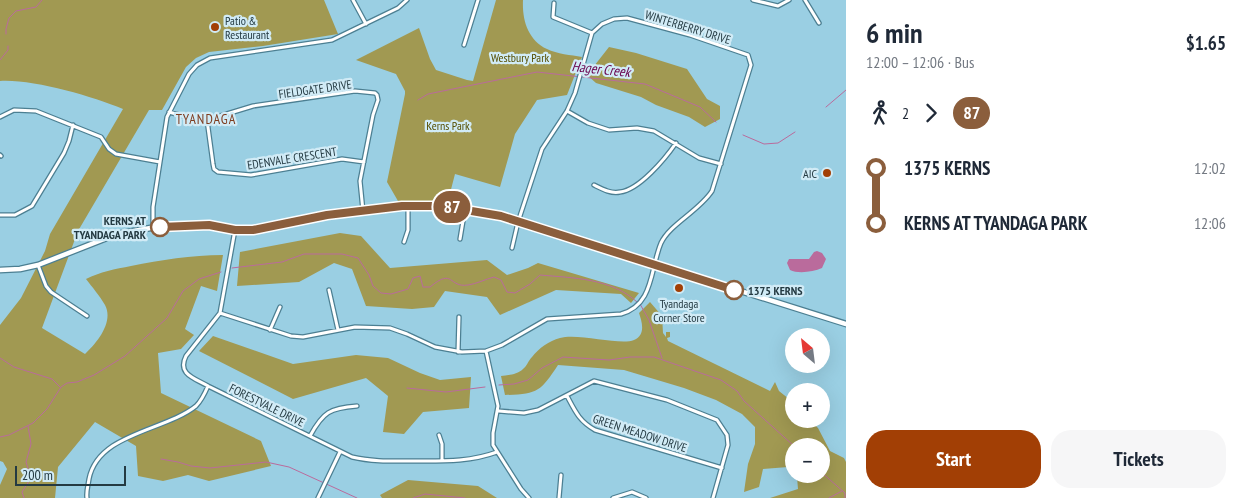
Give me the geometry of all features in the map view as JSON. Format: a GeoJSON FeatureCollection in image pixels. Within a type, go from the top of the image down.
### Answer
{"type":"FeatureCollection","features":[{"type":"Feature","properties":{"kind":"street"},"geometry":{"type":"LineString","coordinates":[[353,0],[366,24]]}},
{"type":"Feature","properties":{"kind":"street"},"geometry":{"type":"LineString","coordinates":[[153,228],[153,207],[165,123],[189,74],[202,61],[229,55],[332,40],[401,6],[407,0]]}},
{"type":"Feature","properties":{"kind":"street"},"geometry":{"type":"LineString","coordinates":[[464,45],[478,0]]}},
{"type":"Feature","properties":{"kind":"street"},"geometry":{"type":"LineString","coordinates":[[753,0],[778,6],[789,0]]}},
{"type":"Feature","properties":{"kind":"street"},"geometry":{"type":"LineString","coordinates":[[806,0],[819,23]]}},
{"type":"Feature","properties":{"kind":"street"},"geometry":{"type":"LineString","coordinates":[[512,248],[518,222],[542,149],[567,110],[575,93],[592,33],[553,17],[554,3]]}},
{"type":"Feature","properties":{"kind":"street","name":"WINTERBERRY DRIVE"},"geometry":{"type":"LineString","coordinates":[[486,352],[547,319],[622,314],[630,311],[641,302],[647,291],[662,242],[667,234],[706,201],[721,164],[751,65],[748,54],[690,35],[627,18],[614,19],[602,24],[592,33]]}},
{"type":"Feature","properties":{"kind":"street","name":"FIELDGATE DRIVE"},"geometry":{"type":"LineString","coordinates":[[169,112],[189,118],[207,120],[253,106],[355,91],[373,92],[377,95],[378,100],[373,115],[360,181],[363,211]]}},
{"type":"Feature","properties":{"kind":"street"},"geometry":{"type":"LineString","coordinates":[[0,117],[14,110],[36,111],[101,137],[109,149],[116,154],[160,162]]}},
{"type":"Feature","properties":{"kind":"street"},"geometry":{"type":"LineString","coordinates":[[567,110],[597,127],[609,130],[637,128],[654,131],[699,158],[721,164]]}},
{"type":"Feature","properties":{"kind":"street","name":"EDENVALE CRESCENT"},"geometry":{"type":"LineString","coordinates":[[207,120],[212,164],[218,172],[251,176],[342,159],[364,162]]}},
{"type":"Feature","properties":{"kind":"street"},"geometry":{"type":"LineString","coordinates":[[0,216],[16,215],[32,206],[61,158],[69,141],[73,125]]}},
{"type":"Feature","properties":{"kind":"street"},"geometry":{"type":"LineString","coordinates":[[594,185],[611,192],[619,193],[626,191],[658,168],[676,143]]}},
{"type":"Feature","properties":{"kind":"street"},"geometry":{"type":"LineString","coordinates":[[404,242],[408,230],[408,205]]}},
{"type":"Feature","properties":{"kind":"street"},"geometry":{"type":"LineString","coordinates":[[0,270],[20,269],[38,265],[117,234],[153,228],[209,225],[235,230],[264,229],[305,219],[408,205],[434,205],[464,208],[501,216],[846,324]]}},
{"type":"Feature","properties":{"kind":"street"},"geometry":{"type":"LineString","coordinates":[[460,239],[464,208]]}},
{"type":"Feature","properties":{"kind":"street","name":"FORESTVALE DRIVE"},"geometry":{"type":"LineString","coordinates":[[235,230],[220,313],[182,362],[182,368],[186,373],[208,386],[340,452],[364,460],[379,462],[442,461],[480,458],[497,452]]}},
{"type":"Feature","properties":{"kind":"street"},"geometry":{"type":"LineString","coordinates":[[38,265],[46,286],[51,292],[87,316]]}},
{"type":"Feature","properties":{"kind":"street"},"geometry":{"type":"LineString","coordinates":[[330,290],[338,330]]}},
{"type":"Feature","properties":{"kind":"street"},"geometry":{"type":"LineString","coordinates":[[270,330],[280,307]]}},
{"type":"Feature","properties":{"kind":"street"},"geometry":{"type":"LineString","coordinates":[[220,313],[291,336],[303,337],[338,330],[372,327],[390,328],[435,348],[458,352],[486,352],[496,389],[498,411],[493,433],[493,445],[521,489],[529,498]]}},
{"type":"Feature","properties":{"kind":"street"},"geometry":{"type":"LineString","coordinates":[[458,352],[460,317]]}},
{"type":"Feature","properties":{"kind":"street"},"geometry":{"type":"LineString","coordinates":[[498,411],[524,413],[538,410],[594,382],[667,400],[717,420],[727,434],[728,445],[713,498]]}},
{"type":"Feature","properties":{"kind":"street"},"geometry":{"type":"LineString","coordinates":[[87,498],[86,493],[90,474],[104,452],[117,443],[186,412],[198,404],[208,386]]}},
{"type":"Feature","properties":{"kind":"street","name":"GREEN MEADOW DRIVE"},"geometry":{"type":"LineString","coordinates":[[567,396],[584,424],[595,430],[722,468]]}},
{"type":"Feature","properties":{"kind":"street"},"geometry":{"type":"LineString","coordinates":[[310,436],[321,418],[329,412],[358,406]]}},
{"type":"Feature","properties":{"kind":"street"},"geometry":{"type":"LineString","coordinates":[[439,435],[442,444],[442,461]]}},
{"type":"Feature","properties":{"kind":"street"},"geometry":{"type":"LineString","coordinates":[[318,498],[340,452]]}},
{"type":"Feature","properties":{"kind":"street"},"geometry":{"type":"LineString","coordinates":[[559,498],[561,475]]}},
{"type":"Feature","properties":{"kind":"street"},"geometry":{"type":"LineString","coordinates":[[613,498],[632,492],[646,498]]}},
{"type":"Feature","properties":{"kind":"green space"},"geometry":{"type":"Polygon","coordinates":[[[0,0],[324,0],[338,34],[263,46],[209,52],[196,58],[186,67],[162,110],[149,110],[78,231],[42,328],[85,354],[103,332],[107,318],[105,305],[86,279],[108,271],[154,262],[188,257],[223,255],[217,291],[201,286],[185,329],[194,335],[181,349],[158,353],[161,393],[261,441],[271,466],[209,481],[188,475],[163,481],[138,476],[136,446],[95,422],[58,467],[55,498],[0,498],[0,485],[7,469],[3,462],[0,461],[0,325],[21,298],[45,251],[50,234],[123,109],[62,89],[29,83],[0,81],[0,0]]]}},
{"type":"Feature","properties":{"kind":"green space","name":"Kerns Park"},"geometry":{"type":"Polygon","coordinates":[[[496,0],[523,0],[525,22],[531,35],[540,45],[551,51],[582,57],[567,95],[537,100],[515,134],[500,187],[455,174],[448,201],[398,201],[387,182],[405,91],[396,74],[356,60],[419,28],[436,70],[473,81],[496,0]]]}},
{"type":"Feature","properties":{"kind":"green space"},"geometry":{"type":"Polygon","coordinates":[[[609,47],[636,53],[687,69],[707,99],[720,106],[720,119],[705,127],[689,117],[656,105],[641,97],[596,83],[587,75],[609,47]]]}},
{"type":"Feature","properties":{"kind":"green space"},"geometry":{"type":"Polygon","coordinates":[[[340,233],[361,236],[390,268],[487,260],[507,275],[538,263],[639,293],[631,303],[621,294],[556,290],[500,315],[487,297],[445,291],[434,307],[412,309],[366,306],[352,269],[334,263],[299,282],[237,286],[240,252],[340,233]]]}},
{"type":"Feature","properties":{"kind":"green space"},"geometry":{"type":"Polygon","coordinates":[[[650,302],[662,316],[663,333],[666,337],[666,332],[670,332],[670,337],[667,338],[668,341],[770,391],[775,382],[779,391],[785,396],[785,428],[818,428],[823,438],[785,438],[785,467],[763,469],[759,487],[744,492],[748,464],[755,444],[755,427],[742,414],[716,400],[624,370],[558,365],[547,381],[537,390],[525,394],[505,395],[501,376],[521,371],[544,345],[560,338],[568,337],[620,342],[634,340],[642,332],[639,313],[650,302]]]}},
{"type":"Feature","properties":{"kind":"green space"},"geometry":{"type":"Polygon","coordinates":[[[213,336],[293,364],[356,355],[388,358],[440,380],[471,377],[469,408],[423,412],[404,434],[383,432],[388,396],[366,378],[293,399],[199,351],[213,336]]]}},
{"type":"Feature","properties":{"kind":"green space"},"geometry":{"type":"Polygon","coordinates":[[[830,451],[844,458],[846,462],[846,498],[770,498],[798,489],[798,483],[830,483],[830,451]]]}},
{"type":"Feature","properties":{"kind":"green space"},"geometry":{"type":"Polygon","coordinates":[[[408,480],[478,486],[497,498],[382,498],[380,495],[408,480]]]}},
{"type":"Feature","properties":{"kind":"shaded area"},"geometry":{"type":"Polygon","coordinates":[[[817,251],[822,253],[826,259],[822,268],[806,272],[790,270],[787,263],[789,259],[809,259],[817,251]]]}},
{"type":"Feature","properties":{"kind":"waterway"},"geometry":{"type":"LineString","coordinates":[[6,34],[9,18],[16,11],[36,7],[42,0]]}},
{"type":"Feature","properties":{"kind":"waterway"},"geometry":{"type":"LineString","coordinates":[[0,60],[8,50],[8,46]]}},
{"type":"Feature","properties":{"kind":"waterway","name":"Hager Creek"},"geometry":{"type":"LineString","coordinates":[[418,100],[428,94],[537,72],[645,84],[700,107],[716,122]]}},
{"type":"Feature","properties":{"kind":"waterway","name":"Hager Creek"},"geometry":{"type":"LineString","coordinates":[[826,107],[846,90]]}},
{"type":"Feature","properties":{"kind":"waterway","name":"Hager Creek"},"geometry":{"type":"LineString","coordinates":[[743,135],[764,144],[778,143],[795,132]]}},
{"type":"Feature","properties":{"kind":"waterway"},"geometry":{"type":"LineString","coordinates":[[232,268],[282,262],[304,254],[342,254],[358,258],[369,275],[373,286],[381,293],[391,294],[408,289],[413,278],[420,276],[423,287],[430,287],[438,281],[447,278],[457,284],[468,285],[494,277],[501,280],[507,292],[515,293],[540,275],[604,284],[616,288],[637,302]]}},
{"type":"Feature","properties":{"kind":"waterway"},"geometry":{"type":"LineString","coordinates":[[0,437],[9,435],[33,423],[47,409],[61,387],[67,383],[77,382],[94,375],[125,356],[167,318],[183,291],[199,279],[221,272]]}},
{"type":"Feature","properties":{"kind":"waterway"},"geometry":{"type":"LineString","coordinates":[[640,304],[649,320],[662,358]]}},
{"type":"Feature","properties":{"kind":"waterway"},"geometry":{"type":"LineString","coordinates":[[499,385],[514,384],[528,380],[542,368],[563,357],[609,360],[630,357],[654,357],[721,380],[737,391],[744,401],[785,438]]}},
{"type":"Feature","properties":{"kind":"waterway"},"geometry":{"type":"LineString","coordinates":[[0,358],[14,367],[52,379],[60,387]]}},
{"type":"Feature","properties":{"kind":"waterway"},"geometry":{"type":"LineString","coordinates":[[407,388],[446,392],[485,387]]}},
{"type":"Feature","properties":{"kind":"waterway"},"geometry":{"type":"LineString","coordinates":[[24,498],[22,492],[31,478],[26,462],[31,444],[28,426]]}},
{"type":"Feature","properties":{"kind":"waterway"},"geometry":{"type":"LineString","coordinates":[[161,459],[210,468],[266,462],[289,467],[357,498]]}},
{"type":"Feature","properties":{"kind":"waterway","name":"Hager Creek"},"geometry":{"type":"LineString","coordinates":[[830,480],[845,493],[845,498]]}},
{"type":"Feature","properties":{"kind":"waterway"},"geometry":{"type":"LineString","coordinates":[[829,498],[842,491]]}},
{"type":"Feature","properties":{"kind":"waterway"},"geometry":{"type":"LineString","coordinates":[[413,498],[425,494],[465,498]]}},
{"type":"Feature","properties":{"kind":"bus line","name":"87"},"geometry":{"type":"LineString","coordinates":[[160,227],[209,225],[235,230],[253,230],[327,215],[402,206],[434,205],[458,207],[501,216],[734,290]]}},
{"type":"Feature","properties":{"kind":"place","name":"Patio & Restaurant"},"geometry":{"type":"Point","coordinates":[215,27]}},
{"type":"Feature","properties":{"kind":"place","name":"AIC"},"geometry":{"type":"Point","coordinates":[827,173]}},
{"type":"Feature","properties":{"kind":"place","name":"KERNS AT TYANDAGA PARK"},"geometry":{"type":"Point","coordinates":[160,227]}},
{"type":"Feature","properties":{"kind":"place","name":"Tyandaga Corner Store"},"geometry":{"type":"Point","coordinates":[679,288]}},
{"type":"Feature","properties":{"kind":"place","name":"1375 KERNS"},"geometry":{"type":"Point","coordinates":[734,290]}},
{"type":"Feature","properties":{"kind":"district","name":"TYANDAGA"},"geometry":{"type":"Point","coordinates":[206,119]}},
{"type":"Feature","properties":{"kind":"park label","name":"Westbury Park"},"geometry":{"type":"Point","coordinates":[520,57]}}]}
